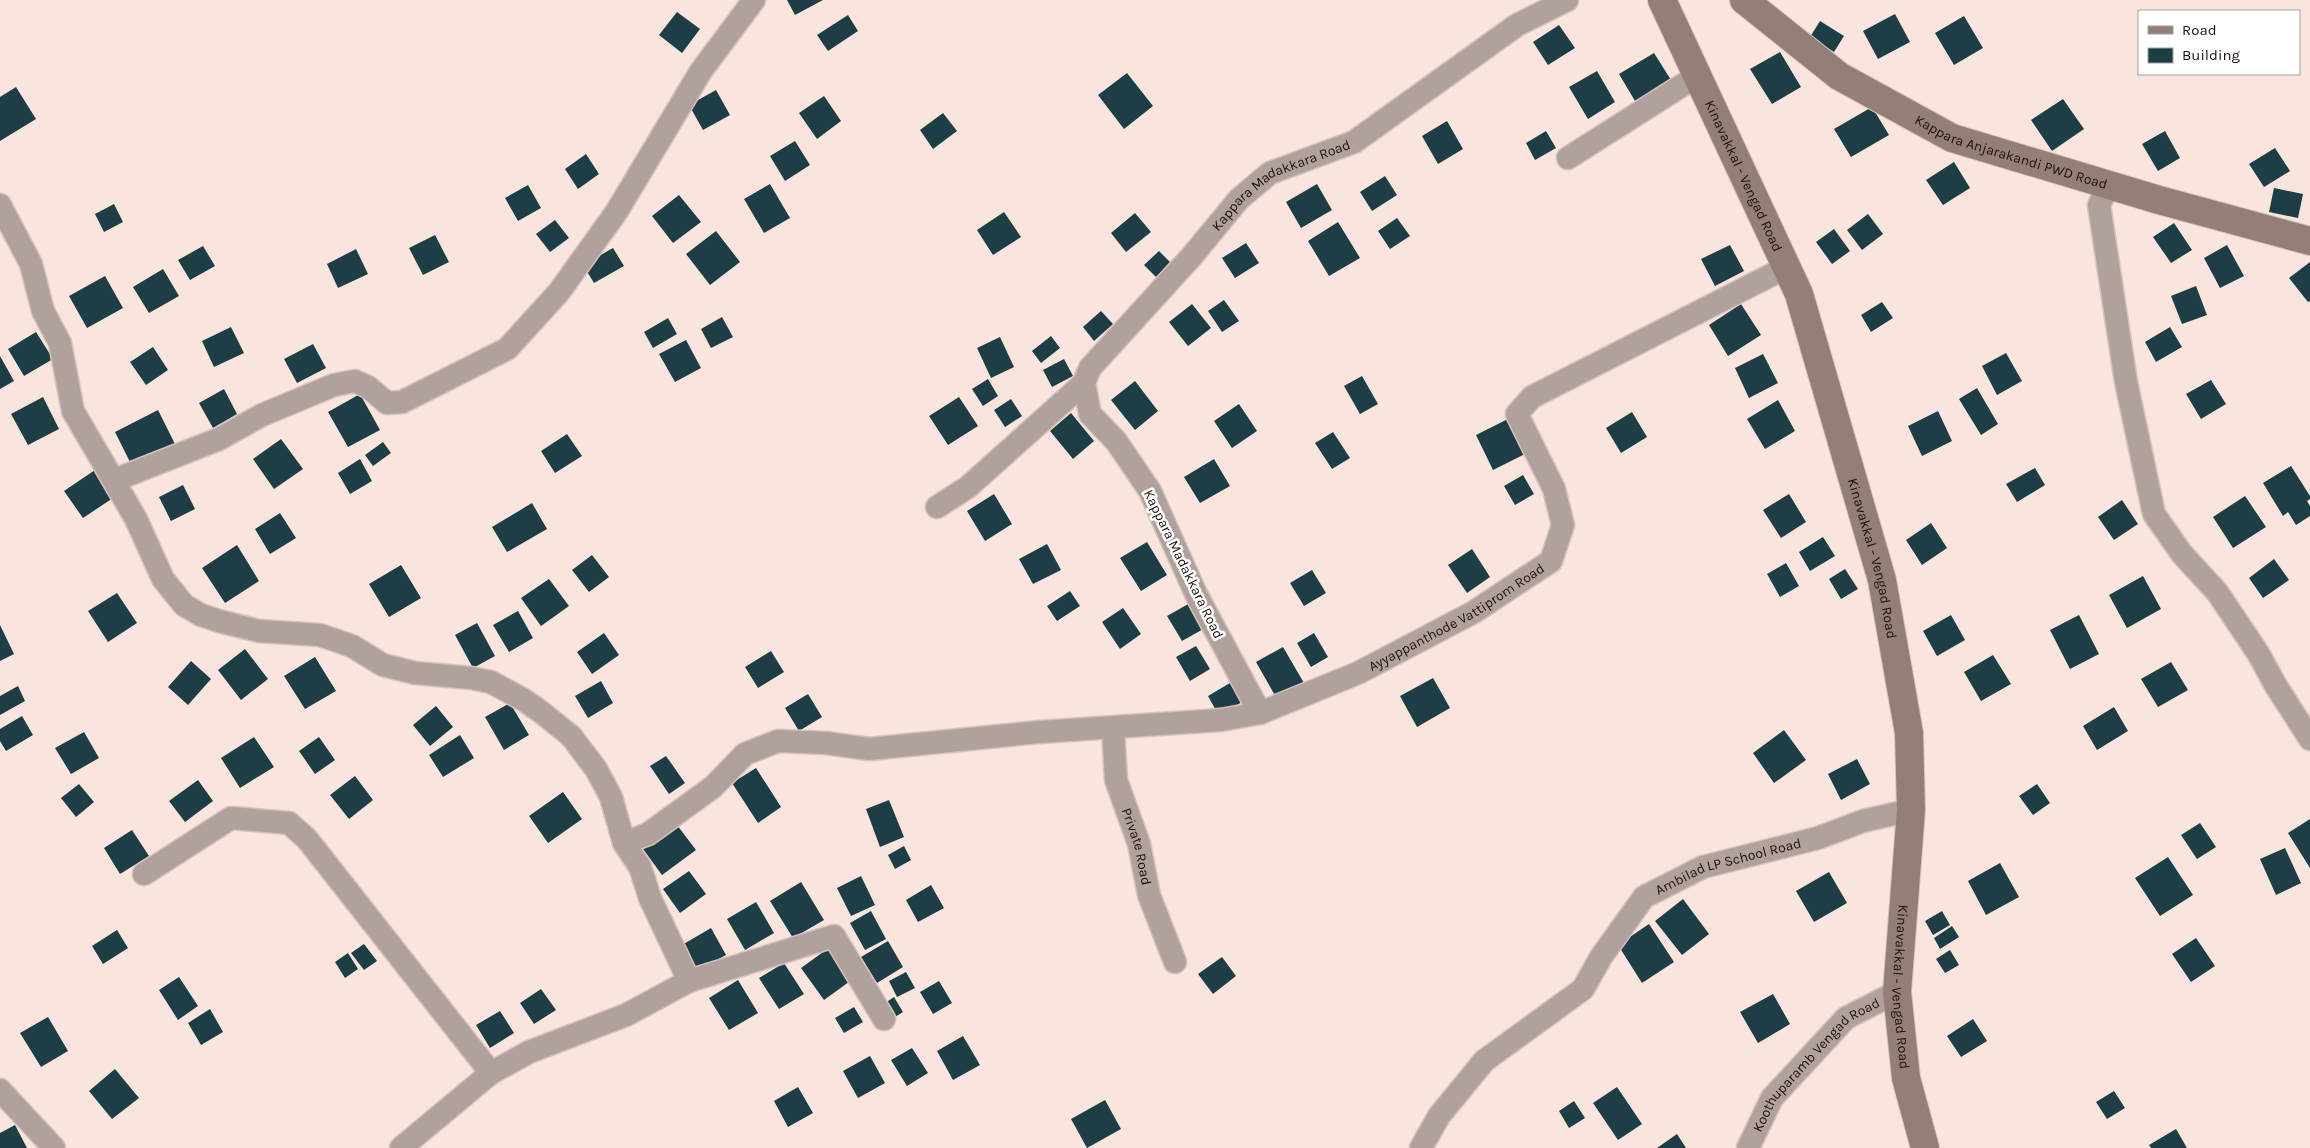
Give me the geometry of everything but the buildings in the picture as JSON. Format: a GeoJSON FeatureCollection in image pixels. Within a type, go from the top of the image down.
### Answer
{"type":"FeatureCollection","features":[{"type":"Feature","properties":{"kind":"main road","name":"Kinavakkal - Vengad Road"},"geometry":{"type":"LineString","coordinates":[[1662,0],[1799,294],[1882,580],[1910,733],[1911,810],[1897,992],[1906,1078],[1925,1148]]}},
{"type":"Feature","properties":{"kind":"main road","name":"Kappara Anjarakandi PWD Road"},"geometry":{"type":"LineString","coordinates":[[1744,0],[1839,76],[1952,138],[2109,185],[2307,234]]}},
{"type":"Feature","properties":{"kind":"street"},"geometry":{"type":"LineString","coordinates":[[115,480],[219,439],[262,415],[334,385],[355,382],[368,386],[387,403],[402,402],[507,349],[559,292],[616,211],[701,71],[754,0]]}},
{"type":"Feature","properties":{"kind":"street","name":"Kappara Madakkara Road"},"geometry":{"type":"LineString","coordinates":[[1260,712],[1196,594],[1150,491],[1116,441],[1090,414],[1084,383],[1090,368],[1192,256],[1239,199],[1270,173],[1354,142],[1517,25],[1567,0]]}},
{"type":"Feature","properties":{"kind":"street"},"geometry":{"type":"LineString","coordinates":[[1568,158],[1697,76]]}},
{"type":"Feature","properties":{"kind":"street"},"geometry":{"type":"LineString","coordinates":[[2109,185],[2099,205],[2126,382],[2154,514],[2182,554],[2217,592],[2310,739]]}},
{"type":"Feature","properties":{"kind":"street"},"geometry":{"type":"LineString","coordinates":[[0,205],[31,264],[43,311],[60,343],[73,411],[115,480],[136,519],[163,579],[184,605],[200,614],[219,621],[259,631],[320,635],[352,646],[383,665],[415,673],[490,682],[541,712],[571,736],[596,769],[611,798],[624,843],[640,867],[650,898],[689,981]]}},
{"type":"Feature","properties":{"kind":"street","name":"Ayyappanthode Vattiprom Road"},"geometry":{"type":"LineString","coordinates":[[1260,712],[1358,672],[1474,612],[1552,561],[1563,525],[1554,489],[1517,414],[1532,397],[1787,267]]}},
{"type":"Feature","properties":{"kind":"street"},"geometry":{"type":"LineString","coordinates":[[937,507],[968,487],[1084,383]]}},
{"type":"Feature","properties":{"kind":"street"},"geometry":{"type":"LineString","coordinates":[[624,843],[648,834],[713,787],[745,754],[778,741],[826,743],[869,749],[1039,732],[1220,720],[1260,712]]}},
{"type":"Feature","properties":{"kind":"street","name":"Private Road"},"geometry":{"type":"LineString","coordinates":[[1112,728],[1116,780],[1139,844],[1148,895],[1175,962]]}},
{"type":"Feature","properties":{"kind":"street","name":"Ambilad LP School Road"},"geometry":{"type":"LineString","coordinates":[[1421,1148],[1439,1116],[1484,1062],[1583,989],[1601,957],[1644,897],[1703,867],[1818,838],[1863,822],[1911,810]]}},
{"type":"Feature","properties":{"kind":"street"},"geometry":{"type":"LineString","coordinates":[[144,874],[231,818],[289,824],[308,839],[490,1073]]}},
{"type":"Feature","properties":{"kind":"street"},"geometry":{"type":"LineString","coordinates":[[400,1148],[490,1073],[528,1052],[626,1015],[689,981],[834,936],[884,1019]]}},
{"type":"Feature","properties":{"kind":"street","name":"Koothuparamb Vengad Road"},"geometry":{"type":"LineString","coordinates":[[1748,1148],[1772,1098],[1846,1018],[1897,992]]}},
{"type":"Feature","properties":{"kind":"street"},"geometry":{"type":"LineString","coordinates":[[0,1090],[54,1148]]}}]}
